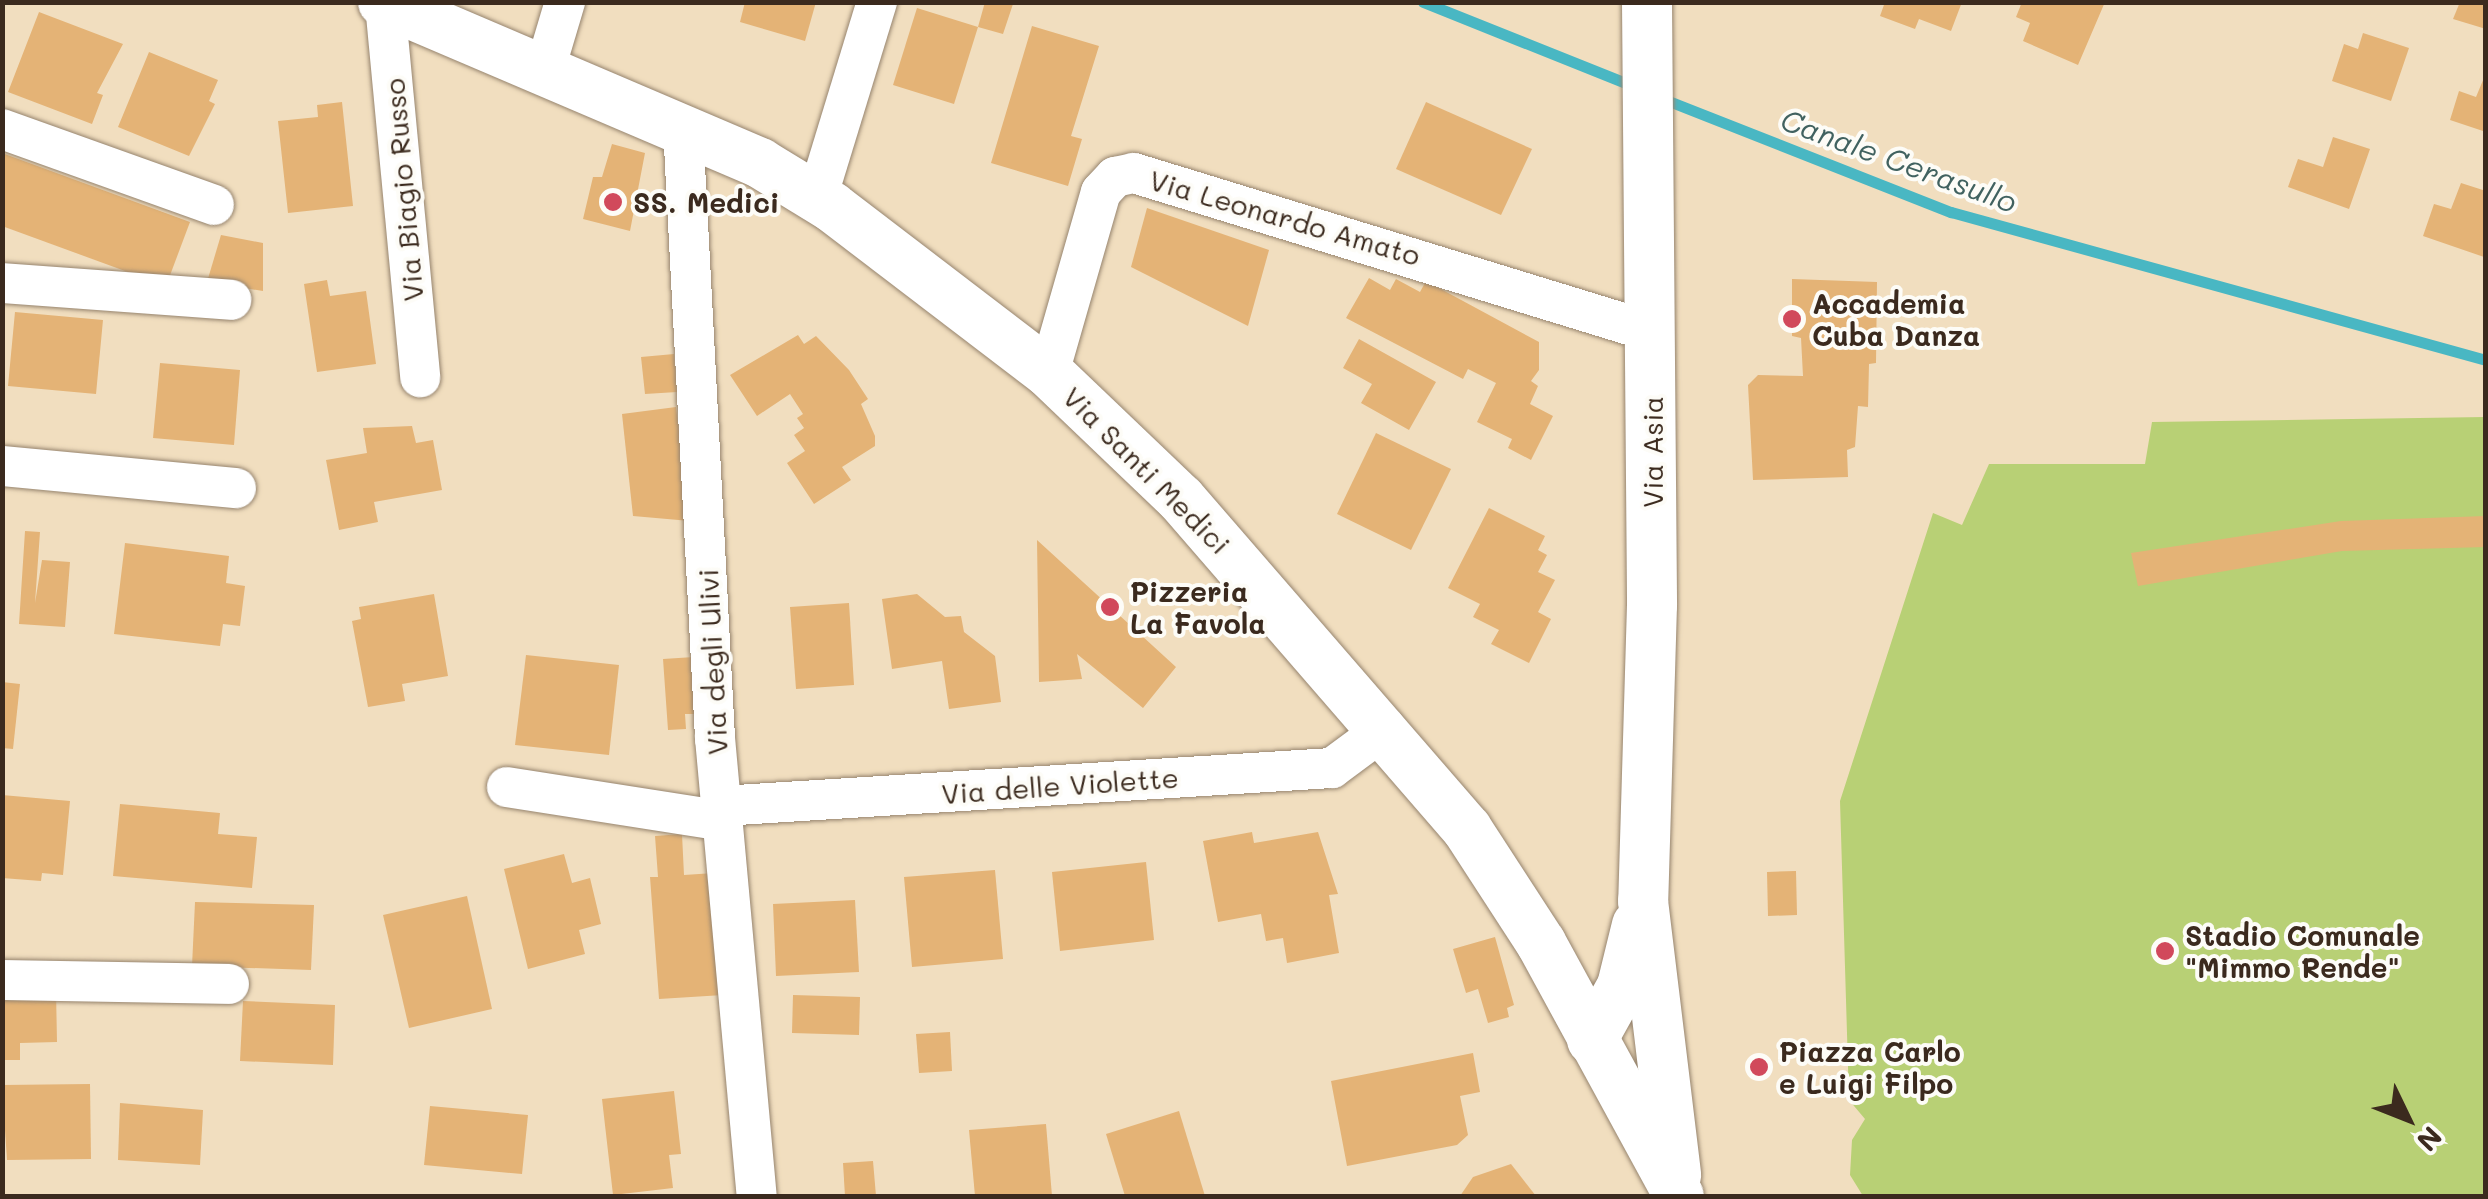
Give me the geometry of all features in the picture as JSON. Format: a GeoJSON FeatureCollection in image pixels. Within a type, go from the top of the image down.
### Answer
{"type":"FeatureCollection","features":[{"type":"Feature","properties":{"kind":"street"},"geometry":{"type":"LineString","coordinates":[[545,69],[565,2]]}},
{"type":"Feature","properties":{"kind":"street"},"geometry":{"type":"LineString","coordinates":[[817,198],[877,2]]}},
{"type":"Feature","properties":{"kind":"street","name":"Via Santi Medici"},"geometry":{"type":"LineString","coordinates":[[384,3],[434,12],[545,69],[684,126],[817,198],[1049,373],[1181,499],[1386,728],[1466,829],[1541,943],[1679,1196]]}},
{"type":"Feature","properties":{"kind":"street","name":"Via Biagio Russo"},"geometry":{"type":"LineString","coordinates":[[384,3],[420,377]]}},
{"type":"Feature","properties":{"kind":"street","name":"Via Asia"},"geometry":{"type":"LineString","coordinates":[[1647,5],[1652,332],[1643,901],[1679,1196]]}},
{"type":"Feature","properties":{"kind":"street","name":"Via degli Ulivi"},"geometry":{"type":"LineString","coordinates":[[684,126],[722,814],[757,1196]]}},
{"type":"Feature","properties":{"kind":"street"},"geometry":{"type":"LineString","coordinates":[[2,129],[214,204]]}},
{"type":"Feature","properties":{"kind":"street","name":"Via Leonardo Amato"},"geometry":{"type":"LineString","coordinates":[[1049,373],[1101,192],[1115,177],[1134,172],[1652,332]]}},
{"type":"Feature","properties":{"kind":"street"},"geometry":{"type":"LineString","coordinates":[[2,283],[231,300]]}},
{"type":"Feature","properties":{"kind":"street"},"geometry":{"type":"LineString","coordinates":[[2,466],[236,488]]}},
{"type":"Feature","properties":{"kind":"street","name":"Via delle Violette"},"geometry":{"type":"LineString","coordinates":[[506,787],[722,814],[1332,768],[1386,728]]}},
{"type":"Feature","properties":{"kind":"street"},"geometry":{"type":"LineString","coordinates":[[1541,943],[1582,951],[1612,945],[1643,901]]}},
{"type":"Feature","properties":{"kind":"street","name":"Via Asia"},"geometry":{"type":"LineString","coordinates":[[1592,1040],[1622,986],[1643,901]]}},
{"type":"Feature","properties":{"kind":"street"},"geometry":{"type":"LineString","coordinates":[[2,980],[229,984]]}},
{"type":"Feature","properties":{"kind":"street"},"geometry":{"type":"LineString","coordinates":[[1592,1040],[1621,1044],[1640,1036],[1658,1012]]}},
{"type":"Feature","properties":{"kind":"green space","name":"Stadio Comunale \"Mimmo Rende\""},"geometry":{"type":"Polygon","coordinates":[[[2485,417],[2485,1196],[1863,1196],[1850,1175],[1852,1140],[1865,1119],[1849,1100],[1840,801],[1933,513],[1962,525],[1989,464],[2145,464],[2152,422],[2485,417]]]}},
{"type":"Feature","properties":{"kind":"building"},"geometry":{"type":"Polygon","coordinates":[[[745,2],[816,2],[805,41],[740,22],[745,2]]]}},
{"type":"Feature","properties":{"kind":"building"},"geometry":{"type":"Polygon","coordinates":[[[985,2],[1013,4],[1003,34],[978,27],[985,2]]]}},
{"type":"Feature","properties":{"kind":"building"},"geometry":{"type":"Polygon","coordinates":[[[1885,2],[1962,2],[1951,31],[1919,19],[1915,29],[1880,16],[1885,2]]]}},
{"type":"Feature","properties":{"kind":"building"},"geometry":{"type":"Polygon","coordinates":[[[2022,2],[2105,2],[2078,65],[2023,41],[2030,23],[2016,17],[2022,2]]]}},
{"type":"Feature","properties":{"kind":"building"},"geometry":{"type":"Polygon","coordinates":[[[2460,2],[2486,2],[2486,29],[2453,19],[2460,2]]]}},
{"type":"Feature","properties":{"kind":"building"},"geometry":{"type":"Polygon","coordinates":[[[917,8],[978,27],[954,104],[893,85],[917,8]]]}},
{"type":"Feature","properties":{"kind":"building"},"geometry":{"type":"Polygon","coordinates":[[[39,12],[123,44],[97,93],[103,95],[92,124],[8,92],[39,12]]]}},
{"type":"Feature","properties":{"kind":"building"},"geometry":{"type":"Polygon","coordinates":[[[1032,26],[1099,46],[1071,136],[1082,139],[1068,186],[991,163],[1032,26]]]}},
{"type":"Feature","properties":{"kind":"building"},"geometry":{"type":"Polygon","coordinates":[[[2363,33],[2409,48],[2391,101],[2332,81],[2344,44],[2358,49],[2363,33]]]}},
{"type":"Feature","properties":{"kind":"building"},"geometry":{"type":"Polygon","coordinates":[[[149,52],[218,80],[209,101],[215,104],[189,156],[118,127],[149,52]]]}},
{"type":"Feature","properties":{"kind":"building"},"geometry":{"type":"Polygon","coordinates":[[[2486,73],[2486,132],[2450,120],[2459,91],[2476,97],[2486,73]]]}},
{"type":"Feature","properties":{"kind":"building"},"geometry":{"type":"Polygon","coordinates":[[[342,102],[353,206],[288,213],[278,121],[318,117],[317,105],[342,102]]]}},
{"type":"Feature","properties":{"kind":"building"},"geometry":{"type":"Polygon","coordinates":[[[1426,102],[1532,149],[1501,215],[1396,169],[1426,102]]]}},
{"type":"Feature","properties":{"kind":"building"},"geometry":{"type":"Polygon","coordinates":[[[2333,137],[2370,149],[2349,209],[2288,187],[2298,159],[2323,167],[2333,137]]]}},
{"type":"Feature","properties":{"kind":"building","name":"SS. Medici"},"geometry":{"type":"Polygon","coordinates":[[[612,144],[645,153],[630,231],[583,219],[593,177],[602,177],[612,144]]]}},
{"type":"Feature","properties":{"kind":"building"},"geometry":{"type":"Polygon","coordinates":[[[2,153],[190,222],[166,286],[2,226],[2,153]]]}},
{"type":"Feature","properties":{"kind":"building"},"geometry":{"type":"Polygon","coordinates":[[[2461,183],[2486,191],[2484,257],[2423,236],[2434,204],[2451,209],[2461,183]]]}},
{"type":"Feature","properties":{"kind":"building"},"geometry":{"type":"Polygon","coordinates":[[[1147,208],[1269,250],[1248,326],[1131,267],[1147,208]]]}},
{"type":"Feature","properties":{"kind":"building"},"geometry":{"type":"Polygon","coordinates":[[[221,235],[263,243],[263,291],[207,282],[221,235]]]}},
{"type":"Feature","properties":{"kind":"building"},"geometry":{"type":"Polygon","coordinates":[[[1369,278],[1390,290],[1396,279],[1420,292],[1426,281],[1539,342],[1539,370],[1531,381],[1538,386],[1530,404],[1553,416],[1531,460],[1508,448],[1512,439],[1477,422],[1496,383],[1468,369],[1463,379],[1346,318],[1369,278]]]}},
{"type":"Feature","properties":{"kind":"building"},"geometry":{"type":"Polygon","coordinates":[[[1792,279],[1877,282],[1876,363],[1869,364],[1868,407],[1858,406],[1855,447],[1847,450],[1848,477],[1753,480],[1748,385],[1758,375],[1803,376],[1801,338],[1792,336],[1792,279]]]}},
{"type":"Feature","properties":{"kind":"building"},"geometry":{"type":"Polygon","coordinates":[[[327,280],[330,296],[366,291],[376,364],[317,372],[304,284],[327,280]]]}},
{"type":"Feature","properties":{"kind":"building"},"geometry":{"type":"Polygon","coordinates":[[[15,312],[103,320],[96,394],[8,386],[15,312]]]}},
{"type":"Feature","properties":{"kind":"building"},"geometry":{"type":"Polygon","coordinates":[[[798,335],[804,344],[816,336],[849,370],[868,399],[861,404],[875,436],[875,446],[842,467],[851,480],[814,504],[787,463],[805,451],[794,435],[804,428],[797,418],[803,414],[790,394],[757,416],[730,375],[798,335]]]}},
{"type":"Feature","properties":{"kind":"building"},"geometry":{"type":"Polygon","coordinates":[[[1359,339],[1436,382],[1409,430],[1361,403],[1372,384],[1343,368],[1359,339]]]}},
{"type":"Feature","properties":{"kind":"building"},"geometry":{"type":"Polygon","coordinates":[[[674,354],[677,392],[645,394],[641,357],[674,354]]]}},
{"type":"Feature","properties":{"kind":"building"},"geometry":{"type":"Polygon","coordinates":[[[160,363],[240,370],[234,445],[153,438],[160,363]]]}},
{"type":"Feature","properties":{"kind":"building"},"geometry":{"type":"Polygon","coordinates":[[[676,407],[690,521],[633,516],[622,414],[676,407]]]}},
{"type":"Feature","properties":{"kind":"building"},"geometry":{"type":"Polygon","coordinates":[[[412,426],[416,443],[433,440],[442,490],[374,502],[378,522],[339,530],[326,460],[367,453],[363,428],[412,426]]]}},
{"type":"Feature","properties":{"kind":"building"},"geometry":{"type":"Polygon","coordinates":[[[1376,433],[1451,469],[1411,550],[1337,514],[1376,433]]]}},
{"type":"Feature","properties":{"kind":"building"},"geometry":{"type":"Polygon","coordinates":[[[1489,508],[1545,536],[1538,550],[1547,555],[1538,572],[1555,580],[1538,612],[1551,619],[1529,663],[1491,644],[1499,630],[1473,617],[1480,604],[1448,588],[1489,508]]]}},
{"type":"Feature","properties":{"kind":"building"},"geometry":{"type":"Polygon","coordinates":[[[2486,516],[2486,547],[2342,551],[2138,586],[2131,553],[2341,521],[2486,516]]]}},
{"type":"Feature","properties":{"kind":"building"},"geometry":{"type":"Polygon","coordinates":[[[25,531],[40,532],[35,603],[42,560],[70,562],[65,627],[19,624],[25,531]]]}},
{"type":"Feature","properties":{"kind":"building"},"geometry":{"type":"Polygon","coordinates":[[[1037,540],[1176,667],[1143,708],[1077,654],[1082,679],[1039,682],[1037,540]]]}},
{"type":"Feature","properties":{"kind":"building"},"geometry":{"type":"Polygon","coordinates":[[[125,543],[229,556],[226,583],[245,586],[240,626],[223,624],[220,646],[114,634],[125,543]]]}},
{"type":"Feature","properties":{"kind":"building"},"geometry":{"type":"Polygon","coordinates":[[[434,594],[448,676],[402,684],[405,701],[368,707],[352,621],[361,619],[359,607],[434,594]]]}},
{"type":"Feature","properties":{"kind":"building"},"geometry":{"type":"Polygon","coordinates":[[[917,594],[945,617],[961,616],[964,632],[995,656],[1001,702],[949,709],[942,661],[892,669],[882,599],[917,594]]]}},
{"type":"Feature","properties":{"kind":"building"},"geometry":{"type":"Polygon","coordinates":[[[849,603],[854,685],[796,689],[790,607],[849,603]]]}},
{"type":"Feature","properties":{"kind":"building"},"geometry":{"type":"Polygon","coordinates":[[[526,655],[619,665],[609,755],[515,745],[526,655]]]}},
{"type":"Feature","properties":{"kind":"building"},"geometry":{"type":"Polygon","coordinates":[[[694,657],[698,714],[685,714],[686,729],[668,730],[663,659],[694,657]]]}},
{"type":"Feature","properties":{"kind":"building"},"geometry":{"type":"Polygon","coordinates":[[[2,682],[20,684],[13,749],[2,748],[2,682]]]}},
{"type":"Feature","properties":{"kind":"building"},"geometry":{"type":"Polygon","coordinates":[[[2,795],[70,801],[63,875],[42,873],[41,881],[2,878],[2,795]]]}},
{"type":"Feature","properties":{"kind":"building"},"geometry":{"type":"Polygon","coordinates":[[[120,804],[220,813],[218,834],[257,837],[252,888],[113,876],[120,804]]]}},
{"type":"Feature","properties":{"kind":"building"},"geometry":{"type":"Polygon","coordinates":[[[1252,832],[1254,843],[1318,832],[1338,894],[1329,895],[1339,953],[1287,963],[1283,938],[1266,941],[1261,914],[1218,922],[1203,841],[1252,832]]]}},
{"type":"Feature","properties":{"kind":"building"},"geometry":{"type":"Polygon","coordinates":[[[682,834],[684,875],[714,873],[723,995],[659,999],[650,877],[658,877],[655,836],[682,834]]]}},
{"type":"Feature","properties":{"kind":"building"},"geometry":{"type":"Polygon","coordinates":[[[564,854],[572,883],[590,878],[601,924],[579,930],[585,954],[528,969],[504,869],[564,854]]]}},
{"type":"Feature","properties":{"kind":"building"},"geometry":{"type":"Polygon","coordinates":[[[1146,862],[1154,940],[1060,951],[1052,872],[1146,862]]]}},
{"type":"Feature","properties":{"kind":"building"},"geometry":{"type":"Polygon","coordinates":[[[995,870],[1003,959],[912,967],[904,877],[995,870]]]}},
{"type":"Feature","properties":{"kind":"building"},"geometry":{"type":"Polygon","coordinates":[[[1796,871],[1797,915],[1768,916],[1767,872],[1796,871]]]}},
{"type":"Feature","properties":{"kind":"building"},"geometry":{"type":"Polygon","coordinates":[[[467,896],[492,1009],[409,1028],[383,915],[467,896]]]}},
{"type":"Feature","properties":{"kind":"building"},"geometry":{"type":"Polygon","coordinates":[[[855,900],[859,972],[776,976],[773,904],[855,900]]]}},
{"type":"Feature","properties":{"kind":"building"},"geometry":{"type":"Polygon","coordinates":[[[195,902],[314,905],[311,970],[192,966],[195,902]]]}},
{"type":"Feature","properties":{"kind":"building"},"geometry":{"type":"Polygon","coordinates":[[[1495,937],[1514,1005],[1507,1008],[1509,1017],[1488,1023],[1478,989],[1466,993],[1453,949],[1495,937]]]}},
{"type":"Feature","properties":{"kind":"building"},"geometry":{"type":"Polygon","coordinates":[[[56,990],[57,1042],[20,1043],[20,1060],[2,1060],[2,991],[56,990]]]}},
{"type":"Feature","properties":{"kind":"building"},"geometry":{"type":"Polygon","coordinates":[[[793,995],[860,997],[859,1035],[792,1033],[793,995]]]}},
{"type":"Feature","properties":{"kind":"building"},"geometry":{"type":"Polygon","coordinates":[[[243,1001],[335,1005],[333,1065],[240,1061],[243,1001]]]}},
{"type":"Feature","properties":{"kind":"building"},"geometry":{"type":"Polygon","coordinates":[[[950,1032],[952,1071],[919,1073],[916,1034],[950,1032]]]}},
{"type":"Feature","properties":{"kind":"building"},"geometry":{"type":"Polygon","coordinates":[[[1473,1053],[1480,1092],[1460,1096],[1468,1135],[1457,1145],[1347,1166],[1331,1081],[1473,1053]]]}},
{"type":"Feature","properties":{"kind":"building"},"geometry":{"type":"Polygon","coordinates":[[[90,1084],[91,1159],[7,1160],[2,1085],[90,1084]]]}},
{"type":"Feature","properties":{"kind":"building"},"geometry":{"type":"Polygon","coordinates":[[[674,1091],[681,1154],[669,1155],[673,1188],[613,1195],[602,1099],[674,1091]]]}},
{"type":"Feature","properties":{"kind":"building"},"geometry":{"type":"Polygon","coordinates":[[[120,1103],[203,1110],[200,1165],[118,1160],[120,1103]]]}},
{"type":"Feature","properties":{"kind":"building"},"geometry":{"type":"Polygon","coordinates":[[[430,1106],[528,1115],[522,1174],[424,1165],[430,1106]]]}},
{"type":"Feature","properties":{"kind":"building"},"geometry":{"type":"Polygon","coordinates":[[[1179,1111],[1205,1196],[1125,1196],[1106,1134],[1179,1111]]]}},
{"type":"Feature","properties":{"kind":"building"},"geometry":{"type":"Polygon","coordinates":[[[1046,1124],[1052,1196],[975,1196],[969,1130],[1046,1124]]]}},
{"type":"Feature","properties":{"kind":"building"},"geometry":{"type":"Polygon","coordinates":[[[873,1161],[876,1196],[845,1196],[843,1163],[873,1161]]]}},
{"type":"Feature","properties":{"kind":"building"},"geometry":{"type":"Polygon","coordinates":[[[1511,1164],[1536,1196],[1460,1196],[1473,1177],[1511,1164]]]}},
{"type":"Feature","properties":{"kind":"waterway","name":"Canale Cerasullo"},"geometry":{"type":"LineString","coordinates":[[1423,2],[1635,87]]}},
{"type":"Feature","properties":{"kind":"waterway","name":"Canale Cerasullo"},"geometry":{"type":"LineString","coordinates":[[1661,98],[1951,212],[2486,360]]}},
{"type":"Feature","properties":{"kind":"place","name":"SS. Medici"},"geometry":{"type":"Point","coordinates":[613,202]}},
{"type":"Feature","properties":{"kind":"place","name":"Accademia Cuba Danza"},"geometry":{"type":"Point","coordinates":[1792,319]}},
{"type":"Feature","properties":{"kind":"place","name":"Pizzeria La Favola"},"geometry":{"type":"Point","coordinates":[1110,607]}},
{"type":"Feature","properties":{"kind":"place","name":"Stadio Comunale \"Mimmo Rende\""},"geometry":{"type":"Point","coordinates":[2165,951]}},
{"type":"Feature","properties":{"kind":"place","name":"Piazza Carlo e Luigi Filpo"},"geometry":{"type":"Point","coordinates":[1759,1067]}}]}
